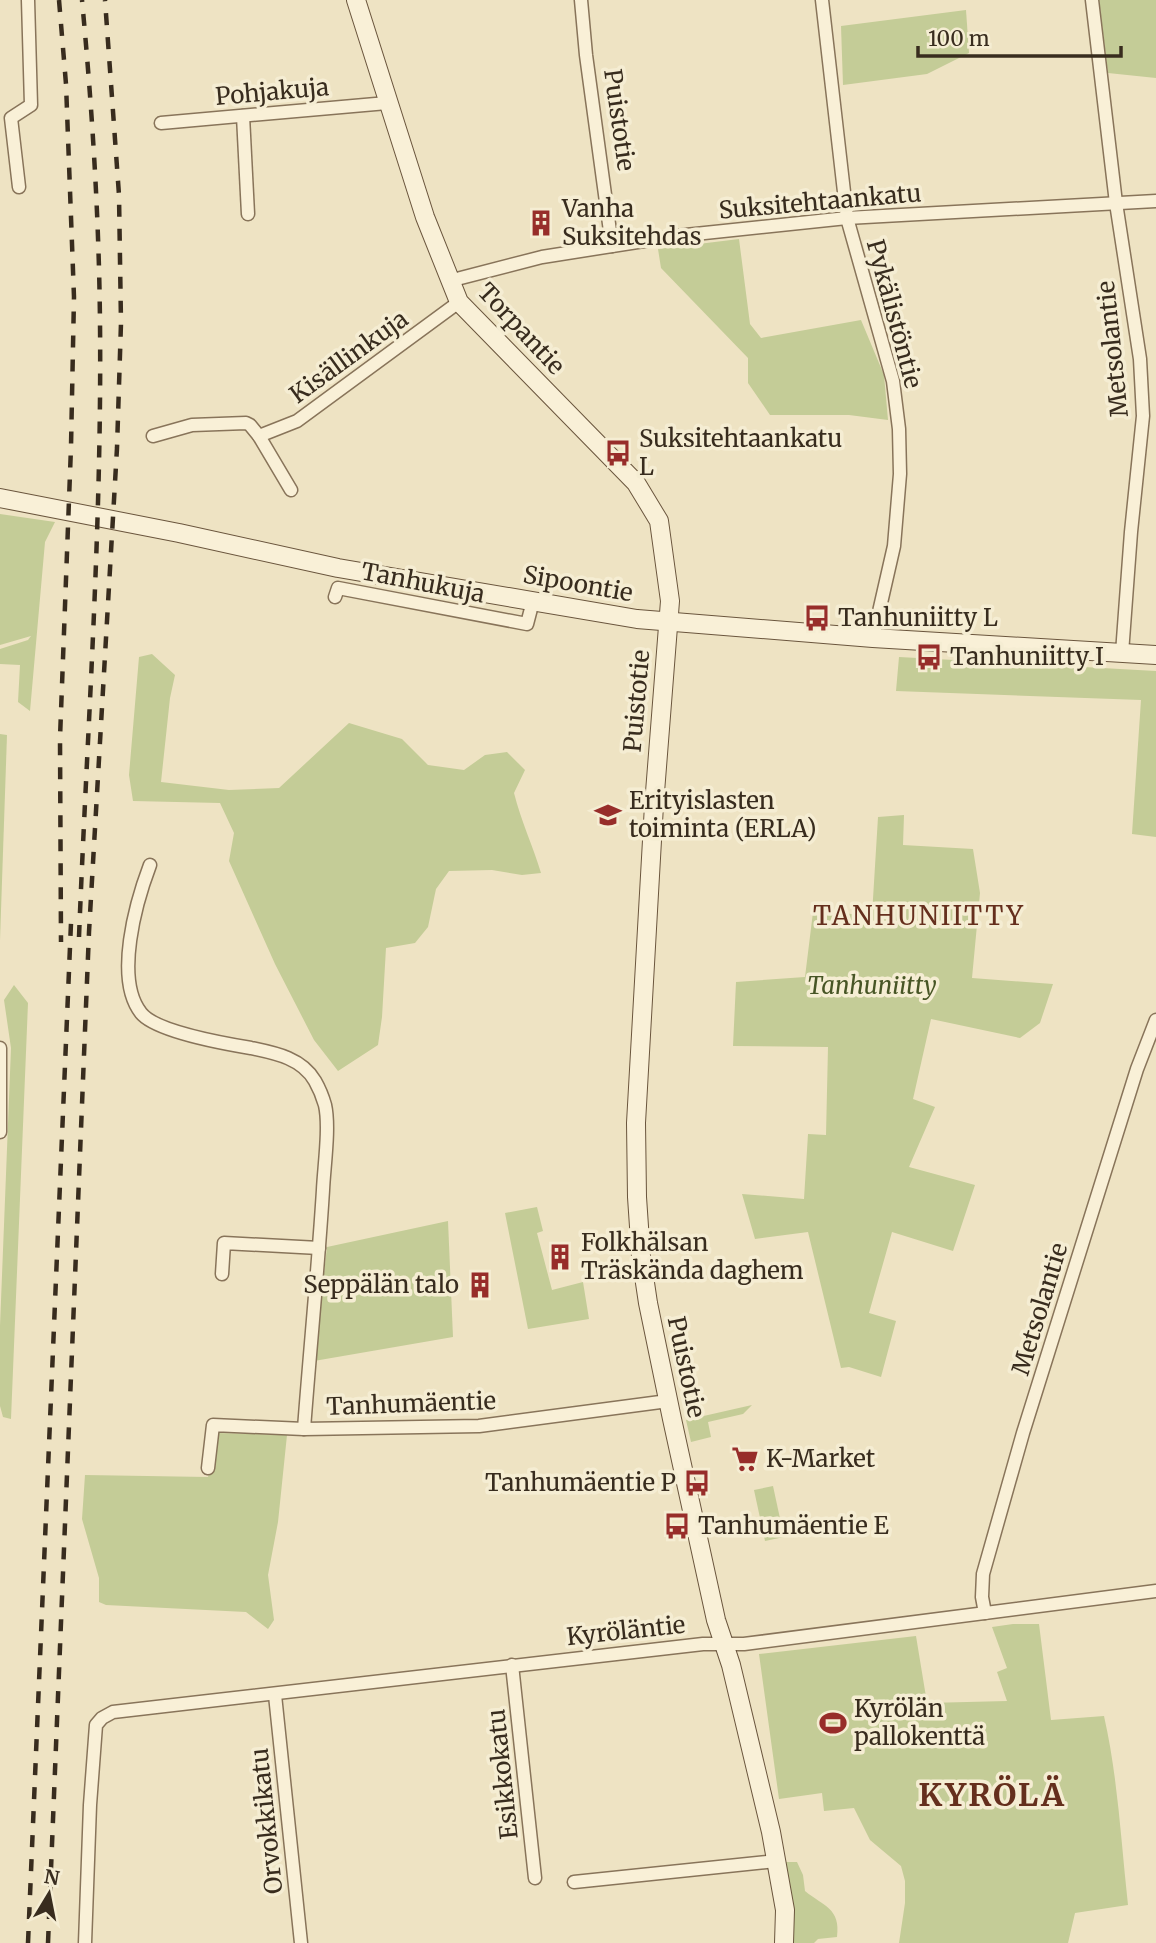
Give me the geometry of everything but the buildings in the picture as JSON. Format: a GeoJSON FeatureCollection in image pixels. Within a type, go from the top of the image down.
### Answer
{"type":"FeatureCollection","features":[{"type":"Feature","properties":{"kind":"street"},"geometry":{"type":"LineString","coordinates":[[19,187],[6,118],[31,105],[28,0]]}},
{"type":"Feature","properties":{"kind":"street","name":"Torpantie"},"geometry":{"type":"LineString","coordinates":[[356,0],[387,103],[449,281],[459,302],[636,482],[659,521],[670,601],[668,623]]}},
{"type":"Feature","properties":{"kind":"street","name":"Puistotie"},"geometry":{"type":"LineString","coordinates":[[581,0],[612,246]]}},
{"type":"Feature","properties":{"kind":"street","name":"Pykälistöntie"},"geometry":{"type":"LineString","coordinates":[[822,0],[847,218],[893,381],[900,429],[900,474],[894,546],[873,638]]}},
{"type":"Feature","properties":{"kind":"street","name":"Metsolantie"},"geometry":{"type":"LineString","coordinates":[[1093,0],[1116,203],[1140,359],[1143,416],[1122,653]]}},
{"type":"Feature","properties":{"kind":"street","name":"Pohjakuja"},"geometry":{"type":"LineString","coordinates":[[161,123],[387,103]]}},
{"type":"Feature","properties":{"kind":"street"},"geometry":{"type":"LineString","coordinates":[[243,116],[248,214]]}},
{"type":"Feature","properties":{"kind":"street","name":"Suksitehtaankatu"},"geometry":{"type":"LineString","coordinates":[[449,281],[542,257],[676,236],[847,218],[1156,201]]}},
{"type":"Feature","properties":{"kind":"street","name":"Kisällinkuja"},"geometry":{"type":"LineString","coordinates":[[259,436],[297,421],[459,302]]}},
{"type":"Feature","properties":{"kind":"street"},"geometry":{"type":"LineString","coordinates":[[153,436],[192,425],[246,423],[259,436],[291,490]]}},
{"type":"Feature","properties":{"kind":"street","name":"Sipoontie"},"geometry":{"type":"LineString","coordinates":[[0,498],[151,527],[338,568],[668,623],[1156,655]]}},
{"type":"Feature","properties":{"kind":"street","name":"Tanhukuja"},"geometry":{"type":"LineString","coordinates":[[335,597],[338,588],[527,624],[533,601]]}},
{"type":"Feature","properties":{"kind":"street","name":"Puistotie"},"geometry":{"type":"LineString","coordinates":[[668,623],[653,818],[636,1123],[641,1256],[668,1401],[716,1620],[738,1692],[767,1812],[785,1910],[784,1943]]}},
{"type":"Feature","properties":{"kind":"street","name":"Tanhumäentie"},"geometry":{"type":"LineString","coordinates":[[150,865],[140,893],[132,934],[128,987],[142,1015],[169,1029],[221,1043],[279,1054],[304,1067],[314,1080],[325,1107],[326,1141],[304,1429],[479,1426],[668,1401]]}},
{"type":"Feature","properties":{"kind":"street","name":"Metsolantie"},"geometry":{"type":"LineString","coordinates":[[985,1613],[982,1597],[983,1574],[1023,1433],[1047,1363],[1111,1147],[1156,1020]]}},
{"type":"Feature","properties":{"kind":"street"},"geometry":{"type":"LineString","coordinates":[[0,1048],[0,1132]]}},
{"type":"Feature","properties":{"kind":"street"},"geometry":{"type":"LineString","coordinates":[[222,1274],[224,1243],[319,1248]]}},
{"type":"Feature","properties":{"kind":"street"},"geometry":{"type":"LineString","coordinates":[[208,1468],[213,1425],[304,1429]]}},
{"type":"Feature","properties":{"kind":"street","name":"Kyröläntie"},"geometry":{"type":"LineString","coordinates":[[85,1943],[96,1725],[113,1712],[703,1644],[744,1644],[1156,1591]]}},
{"type":"Feature","properties":{"kind":"street","name":"Esikkokatu"},"geometry":{"type":"LineString","coordinates":[[512,1665],[535,1878]]}},
{"type":"Feature","properties":{"kind":"street","name":"Orvokkikatu"},"geometry":{"type":"LineString","coordinates":[[275,1695],[301,1943]]}},
{"type":"Feature","properties":{"kind":"street"},"geometry":{"type":"LineString","coordinates":[[574,1882],[776,1861]]}},
{"type":"Feature","properties":{"kind":"green space"},"geometry":{"type":"Polygon","coordinates":[[[1099,0],[1156,0],[1156,78],[1108,73],[1099,0]]]}},
{"type":"Feature","properties":{"kind":"green space"},"geometry":{"type":"Polygon","coordinates":[[[966,10],[969,53],[927,74],[843,85],[841,26],[966,10]]]}},
{"type":"Feature","properties":{"kind":"green space"},"geometry":{"type":"Polygon","coordinates":[[[739,239],[750,324],[761,338],[861,320],[884,375],[888,420],[849,415],[770,415],[748,383],[748,358],[661,268],[658,249],[739,239]]]}},
{"type":"Feature","properties":{"kind":"green space"},"geometry":{"type":"Polygon","coordinates":[[[0,514],[55,522],[45,542],[30,711],[18,702],[20,665],[0,664],[0,649],[28,640],[31,636],[0,645],[0,514]]]}},
{"type":"Feature","properties":{"kind":"green space"},"geometry":{"type":"Polygon","coordinates":[[[152,654],[175,675],[161,782],[229,790],[279,788],[349,723],[402,739],[428,765],[464,770],[485,755],[507,752],[525,770],[514,793],[541,873],[522,875],[492,870],[449,871],[436,889],[428,927],[415,943],[386,948],[378,1045],[338,1071],[314,1040],[275,964],[229,861],[234,833],[220,803],[133,801],[129,775],[139,657],[152,654]]]}},
{"type":"Feature","properties":{"kind":"green space"},"geometry":{"type":"Polygon","coordinates":[[[899,657],[1156,671],[1156,837],[1132,834],[1141,700],[896,691],[899,657]]]}},
{"type":"Feature","properties":{"kind":"green space"},"geometry":{"type":"Polygon","coordinates":[[[0,734],[7,735],[0,940],[0,734]]]}},
{"type":"Feature","properties":{"kind":"green space","name":"Tanhuniitty"},"geometry":{"type":"Polygon","coordinates":[[[904,815],[903,845],[973,849],[980,893],[972,978],[1053,984],[1040,1023],[1020,1038],[931,1019],[913,1099],[935,1107],[909,1167],[975,1185],[953,1251],[892,1232],[869,1313],[896,1321],[881,1377],[849,1367],[841,1368],[808,1232],[755,1239],[742,1194],[804,1199],[808,1134],[826,1135],[828,1047],[733,1046],[736,982],[805,977],[813,912],[872,915],[878,817],[904,815]]]}},
{"type":"Feature","properties":{"kind":"green space"},"geometry":{"type":"Polygon","coordinates":[[[14,985],[28,1003],[11,1419],[3,1417],[0,1406],[0,1326],[11,1048],[4,1000],[14,985]]]}},
{"type":"Feature","properties":{"kind":"green space"},"geometry":{"type":"Polygon","coordinates":[[[537,1207],[543,1231],[537,1233],[552,1290],[583,1282],[589,1319],[528,1329],[505,1213],[537,1207]]]}},
{"type":"Feature","properties":{"kind":"green space"},"geometry":{"type":"Polygon","coordinates":[[[448,1221],[453,1337],[314,1361],[327,1247],[448,1221]]]}},
{"type":"Feature","properties":{"kind":"green space"},"geometry":{"type":"Polygon","coordinates":[[[752,1405],[743,1414],[708,1422],[711,1437],[691,1442],[686,1420],[752,1405]]]}},
{"type":"Feature","properties":{"kind":"green space"},"geometry":{"type":"Polygon","coordinates":[[[217,1433],[287,1435],[278,1522],[268,1575],[274,1620],[268,1629],[246,1612],[106,1605],[99,1602],[99,1578],[82,1519],[85,1475],[208,1477],[217,1433]]]}},
{"type":"Feature","properties":{"kind":"green space"},"geometry":{"type":"Polygon","coordinates":[[[773,1486],[784,1537],[765,1541],[754,1490],[773,1486]]]}},
{"type":"Feature","properties":{"kind":"green space"},"geometry":{"type":"Polygon","coordinates":[[[1039,1624],[1051,1720],[1104,1716],[1116,1786],[1128,1905],[1075,1913],[1068,1943],[899,1943],[905,1903],[905,1881],[901,1866],[870,1840],[854,1808],[824,1811],[822,1793],[779,1799],[759,1654],[916,1636],[927,1703],[1007,1701],[997,1672],[1007,1668],[992,1627],[1039,1624]]]}},
{"type":"Feature","properties":{"kind":"green space"},"geometry":{"type":"Polygon","coordinates":[[[786,1862],[797,1862],[803,1875],[805,1891],[833,1914],[838,1927],[837,1937],[818,1939],[814,1943],[794,1943],[793,1907],[786,1862]]]}},
{"type":"Feature","properties":{"kind":"railway"},"geometry":{"type":"LineString","coordinates":[[59,0],[66,84],[74,297],[60,738],[61,942]]}},
{"type":"Feature","properties":{"kind":"railway"},"geometry":{"type":"LineString","coordinates":[[79,937],[100,400],[97,202],[82,0]]}},
{"type":"Feature","properties":{"kind":"railway"},"geometry":{"type":"LineString","coordinates":[[48,1943],[89,932],[117,448],[121,323],[119,195],[105,0]]}},
{"type":"Feature","properties":{"kind":"railway"},"geometry":{"type":"LineString","coordinates":[[28,1943],[71,923]]}},
{"type":"Feature","properties":{"kind":"place","name":"Vanha Suksitehdas"},"geometry":{"type":"Point","coordinates":[541,223]}},
{"type":"Feature","properties":{"kind":"place","name":"Suksitehtaankatu L"},"geometry":{"type":"Point","coordinates":[618,453]}},
{"type":"Feature","properties":{"kind":"place","name":"Tanhuniitty L"},"geometry":{"type":"Point","coordinates":[817,618]}},
{"type":"Feature","properties":{"kind":"place","name":"Tanhuniitty I"},"geometry":{"type":"Point","coordinates":[929,657]}},
{"type":"Feature","properties":{"kind":"place","name":"Erityislasten toiminta (ERLA)"},"geometry":{"type":"Point","coordinates":[608,815]}},
{"type":"Feature","properties":{"kind":"place","name":"Folkhälsan Träskända daghem"},"geometry":{"type":"Point","coordinates":[560,1257]}},
{"type":"Feature","properties":{"kind":"place","name":"Seppälän talo"},"geometry":{"type":"Point","coordinates":[480,1285]}},
{"type":"Feature","properties":{"kind":"place","name":"K-Market"},"geometry":{"type":"Point","coordinates":[745,1459]}},
{"type":"Feature","properties":{"kind":"place","name":"Tanhumäentie P"},"geometry":{"type":"Point","coordinates":[697,1483]}},
{"type":"Feature","properties":{"kind":"place","name":"Tanhumäentie E"},"geometry":{"type":"Point","coordinates":[677,1526]}},
{"type":"Feature","properties":{"kind":"place","name":"Kyrölän pallokenttä"},"geometry":{"type":"Point","coordinates":[833,1723]}},
{"type":"Feature","properties":{"kind":"district","name":"TANHUNIITTY"},"geometry":{"type":"Point","coordinates":[919,916]}},
{"type":"Feature","properties":{"kind":"district","name":"KYRÖLÄ"},"geometry":{"type":"Point","coordinates":[992,1795]}}]}
